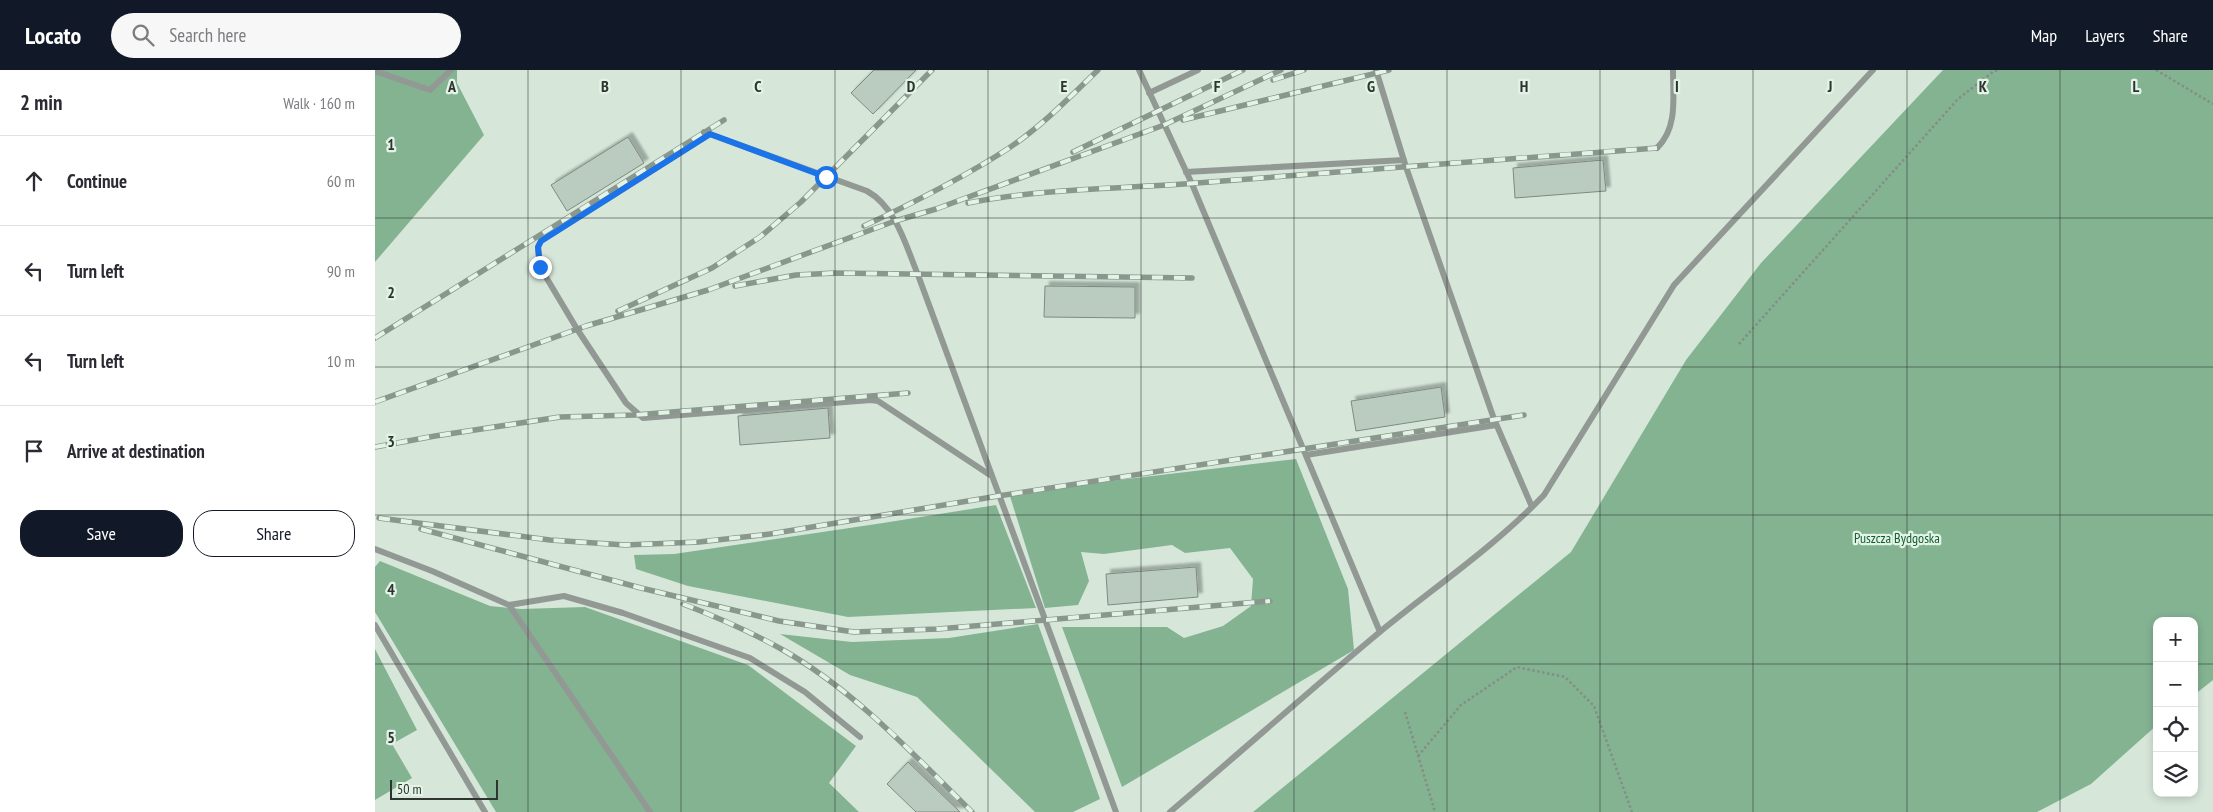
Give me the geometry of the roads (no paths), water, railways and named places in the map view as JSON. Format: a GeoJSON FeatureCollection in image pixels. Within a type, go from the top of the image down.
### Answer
{"type":"FeatureCollection","features":[{"type":"Feature","properties":{"kind":"lane"},"geometry":{"type":"LineString","coordinates":[[375,71],[430,90],[451,70]]}},
{"type":"Feature","properties":{"kind":"lane"},"geometry":{"type":"LineString","coordinates":[[1139,70],[1186,172],[1381,632]]}},
{"type":"Feature","properties":{"kind":"lane"},"geometry":{"type":"LineString","coordinates":[[1149,93],[1198,70]]}},
{"type":"Feature","properties":{"kind":"lane"},"geometry":{"type":"LineString","coordinates":[[1376,70],[1403,160],[1496,425],[1532,507]]}},
{"type":"Feature","properties":{"kind":"lane"},"geometry":{"type":"LineString","coordinates":[[1657,148],[1669,133],[1673,112],[1673,70]]}},
{"type":"Feature","properties":{"kind":"lane"},"geometry":{"type":"LineString","coordinates":[[1170,812],[1381,632],[1512,528],[1544,495],[1674,285],[1873,70]]}},
{"type":"Feature","properties":{"kind":"lane"},"geometry":{"type":"LineString","coordinates":[[990,475],[878,401],[871,400],[643,418],[626,403],[540,267],[538,247],[541,241],[707,133],[867,191],[882,202],[895,222],[918,275],[990,475],[1116,812]]}},
{"type":"Feature","properties":{"kind":"lane"},"geometry":{"type":"LineString","coordinates":[[1186,172],[1403,160]]}},
{"type":"Feature","properties":{"kind":"lane"},"geometry":{"type":"LineString","coordinates":[[1306,455],[1496,425]]}},
{"type":"Feature","properties":{"kind":"lane"},"geometry":{"type":"LineString","coordinates":[[375,549],[432,571],[509,605],[651,812]]}},
{"type":"Feature","properties":{"kind":"lane"},"geometry":{"type":"LineString","coordinates":[[509,605],[565,596],[623,613],[750,658],[805,692],[860,737]]}},
{"type":"Feature","properties":{"kind":"lane"},"geometry":{"type":"LineString","coordinates":[[375,625],[485,812]]}},
{"type":"Feature","properties":{"kind":"railway"},"geometry":{"type":"LineString","coordinates":[[618,311],[712,268],[760,237],[801,202],[932,70]]}},
{"type":"Feature","properties":{"kind":"railway"},"geometry":{"type":"LineString","coordinates":[[864,226],[938,190],[1009,148],[1044,121],[1098,70]]}},
{"type":"Feature","properties":{"kind":"railway"},"geometry":{"type":"LineString","coordinates":[[1073,152],[1243,70]]}},
{"type":"Feature","properties":{"kind":"railway"},"geometry":{"type":"LineString","coordinates":[[375,402],[586,326],[708,290],[895,221],[936,209],[1164,125],[1281,70]]}},
{"type":"Feature","properties":{"kind":"railway"},"geometry":{"type":"LineString","coordinates":[[1273,80],[1304,70]]}},
{"type":"Feature","properties":{"kind":"railway"},"geometry":{"type":"LineString","coordinates":[[1183,120],[1389,70]]}},
{"type":"Feature","properties":{"kind":"railway"},"geometry":{"type":"LineString","coordinates":[[375,338],[724,120]]}},
{"type":"Feature","properties":{"kind":"railway"},"geometry":{"type":"LineString","coordinates":[[968,203],[1025,194],[1197,183],[1657,148]]}},
{"type":"Feature","properties":{"kind":"railway"},"geometry":{"type":"LineString","coordinates":[[735,286],[796,275],[835,273],[1192,278]]}},
{"type":"Feature","properties":{"kind":"railway"},"geometry":{"type":"LineString","coordinates":[[375,447],[560,417],[635,415],[908,393]]}},
{"type":"Feature","properties":{"kind":"railway"},"geometry":{"type":"LineString","coordinates":[[379,518],[550,540],[625,545],[699,542],[770,534],[998,496],[1524,415]]}},
{"type":"Feature","properties":{"kind":"railway"},"geometry":{"type":"LineString","coordinates":[[421,529],[641,588],[779,621],[854,632],[938,629],[1270,601]]}},
{"type":"Feature","properties":{"kind":"railway"},"geometry":{"type":"LineString","coordinates":[[683,604],[771,643],[835,684],[905,746],[972,812]]}},
{"type":"Feature","properties":{"kind":"park label","name":"Puszcza Bydgoska"},"geometry":{"type":"Point","coordinates":[1897,538]}}]}
